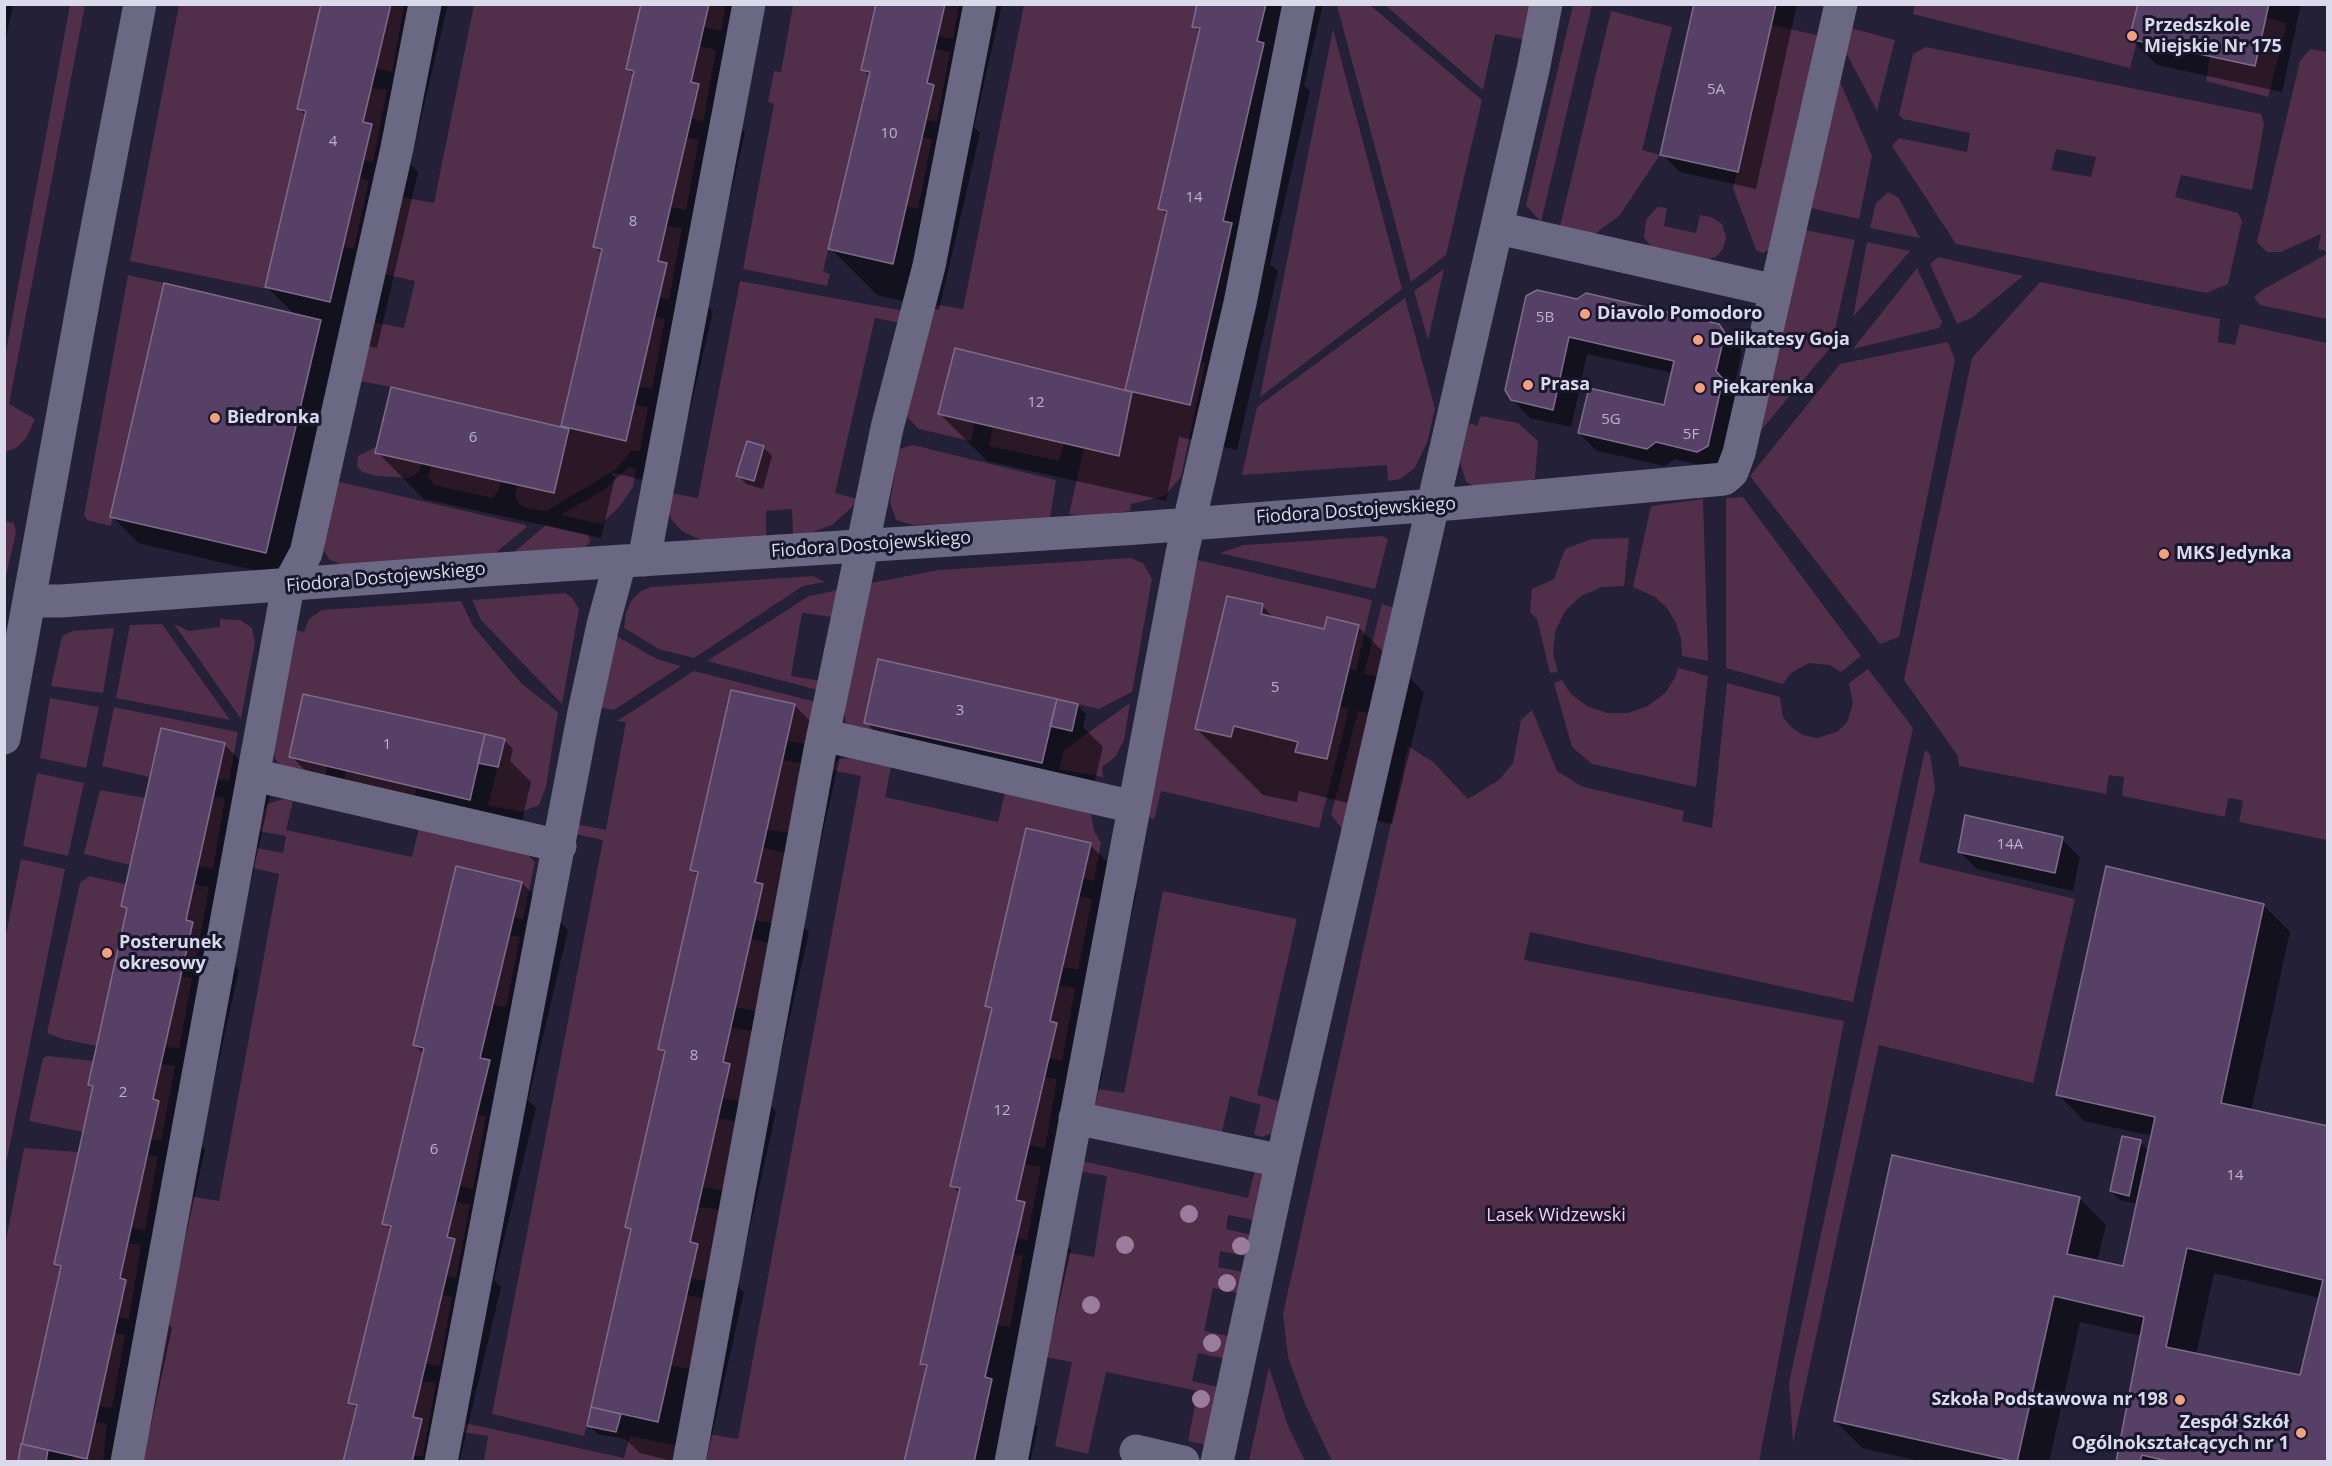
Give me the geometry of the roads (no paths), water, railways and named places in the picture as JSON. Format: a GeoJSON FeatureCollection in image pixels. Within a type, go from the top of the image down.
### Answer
{"type":"FeatureCollection","features":[{"type":"Feature","properties":{"kind":"street"},"geometry":{"type":"LineString","coordinates":[[4,738],[140,4]]}},
{"type":"Feature","properties":{"kind":"street"},"geometry":{"type":"LineString","coordinates":[[127,1461],[288,586],[306,553],[397,148],[425,4]]}},
{"type":"Feature","properties":{"kind":"street"},"geometry":{"type":"LineString","coordinates":[[441,1461],[589,690],[632,561],[749,4]]}},
{"type":"Feature","properties":{"kind":"street"},"geometry":{"type":"LineString","coordinates":[[689,1461],[823,735],[887,428],[929,266],[980,4]]}},
{"type":"Feature","properties":{"kind":"street"},"geometry":{"type":"LineString","coordinates":[[1011,1461],[1189,523],[1240,303],[1299,4]]}},
{"type":"Feature","properties":{"kind":"street"},"geometry":{"type":"LineString","coordinates":[[1217,1461],[1282,1161],[1498,228],[1546,4]]}},
{"type":"Feature","properties":{"kind":"street"},"geometry":{"type":"LineString","coordinates":[[1498,228],[1776,291],[1841,4]]}},
{"type":"Feature","properties":{"kind":"street","name":"Fiodora Dostojewskiego"},"geometry":{"type":"LineString","coordinates":[[30,601],[288,586],[1189,523],[1712,482],[1724,479],[1732,472],[1740,453],[1776,291]]}},
{"type":"Feature","properties":{"kind":"street"},"geometry":{"type":"LineString","coordinates":[[823,735],[1134,807]]}},
{"type":"Feature","properties":{"kind":"street"},"geometry":{"type":"LineString","coordinates":[[254,775],[560,846]]}},
{"type":"Feature","properties":{"kind":"street"},"geometry":{"type":"LineString","coordinates":[[1075,1118],[1282,1161]]}},
{"type":"Feature","properties":{"kind":"street"},"geometry":{"type":"LineString","coordinates":[[1136,1452],[1183,1461]]}},
{"type":"Feature","properties":{"kind":"place","name":"Przedszkole Miejskie Nr 175"},"geometry":{"type":"Point","coordinates":[2132,36]}},
{"type":"Feature","properties":{"kind":"place","name":"Diavolo Pomodoro"},"geometry":{"type":"Point","coordinates":[1585,314]}},
{"type":"Feature","properties":{"kind":"place","name":"Delikatesy Goja"},"geometry":{"type":"Point","coordinates":[1698,340]}},
{"type":"Feature","properties":{"kind":"place","name":"Prasa"},"geometry":{"type":"Point","coordinates":[1528,385]}},
{"type":"Feature","properties":{"kind":"place","name":"Piekarenka"},"geometry":{"type":"Point","coordinates":[1700,388]}},
{"type":"Feature","properties":{"kind":"place","name":"Biedronka"},"geometry":{"type":"Point","coordinates":[215,418]}},
{"type":"Feature","properties":{"kind":"place","name":"MKS Jedynka"},"geometry":{"type":"Point","coordinates":[2164,554]}},
{"type":"Feature","properties":{"kind":"place","name":"Posterunek okresowy"},"geometry":{"type":"Point","coordinates":[107,953]}},
{"type":"Feature","properties":{"kind":"place","name":"Szkoła Podstawowa nr 198"},"geometry":{"type":"Point","coordinates":[2180,1400]}},
{"type":"Feature","properties":{"kind":"place","name":"Zespół Szkół Ogólnokształcących nr 1"},"geometry":{"type":"Point","coordinates":[2301,1433]}},
{"type":"Feature","properties":{"kind":"park label","name":"Lasek Widzewski"},"geometry":{"type":"Point","coordinates":[1556,1216]}}]}
